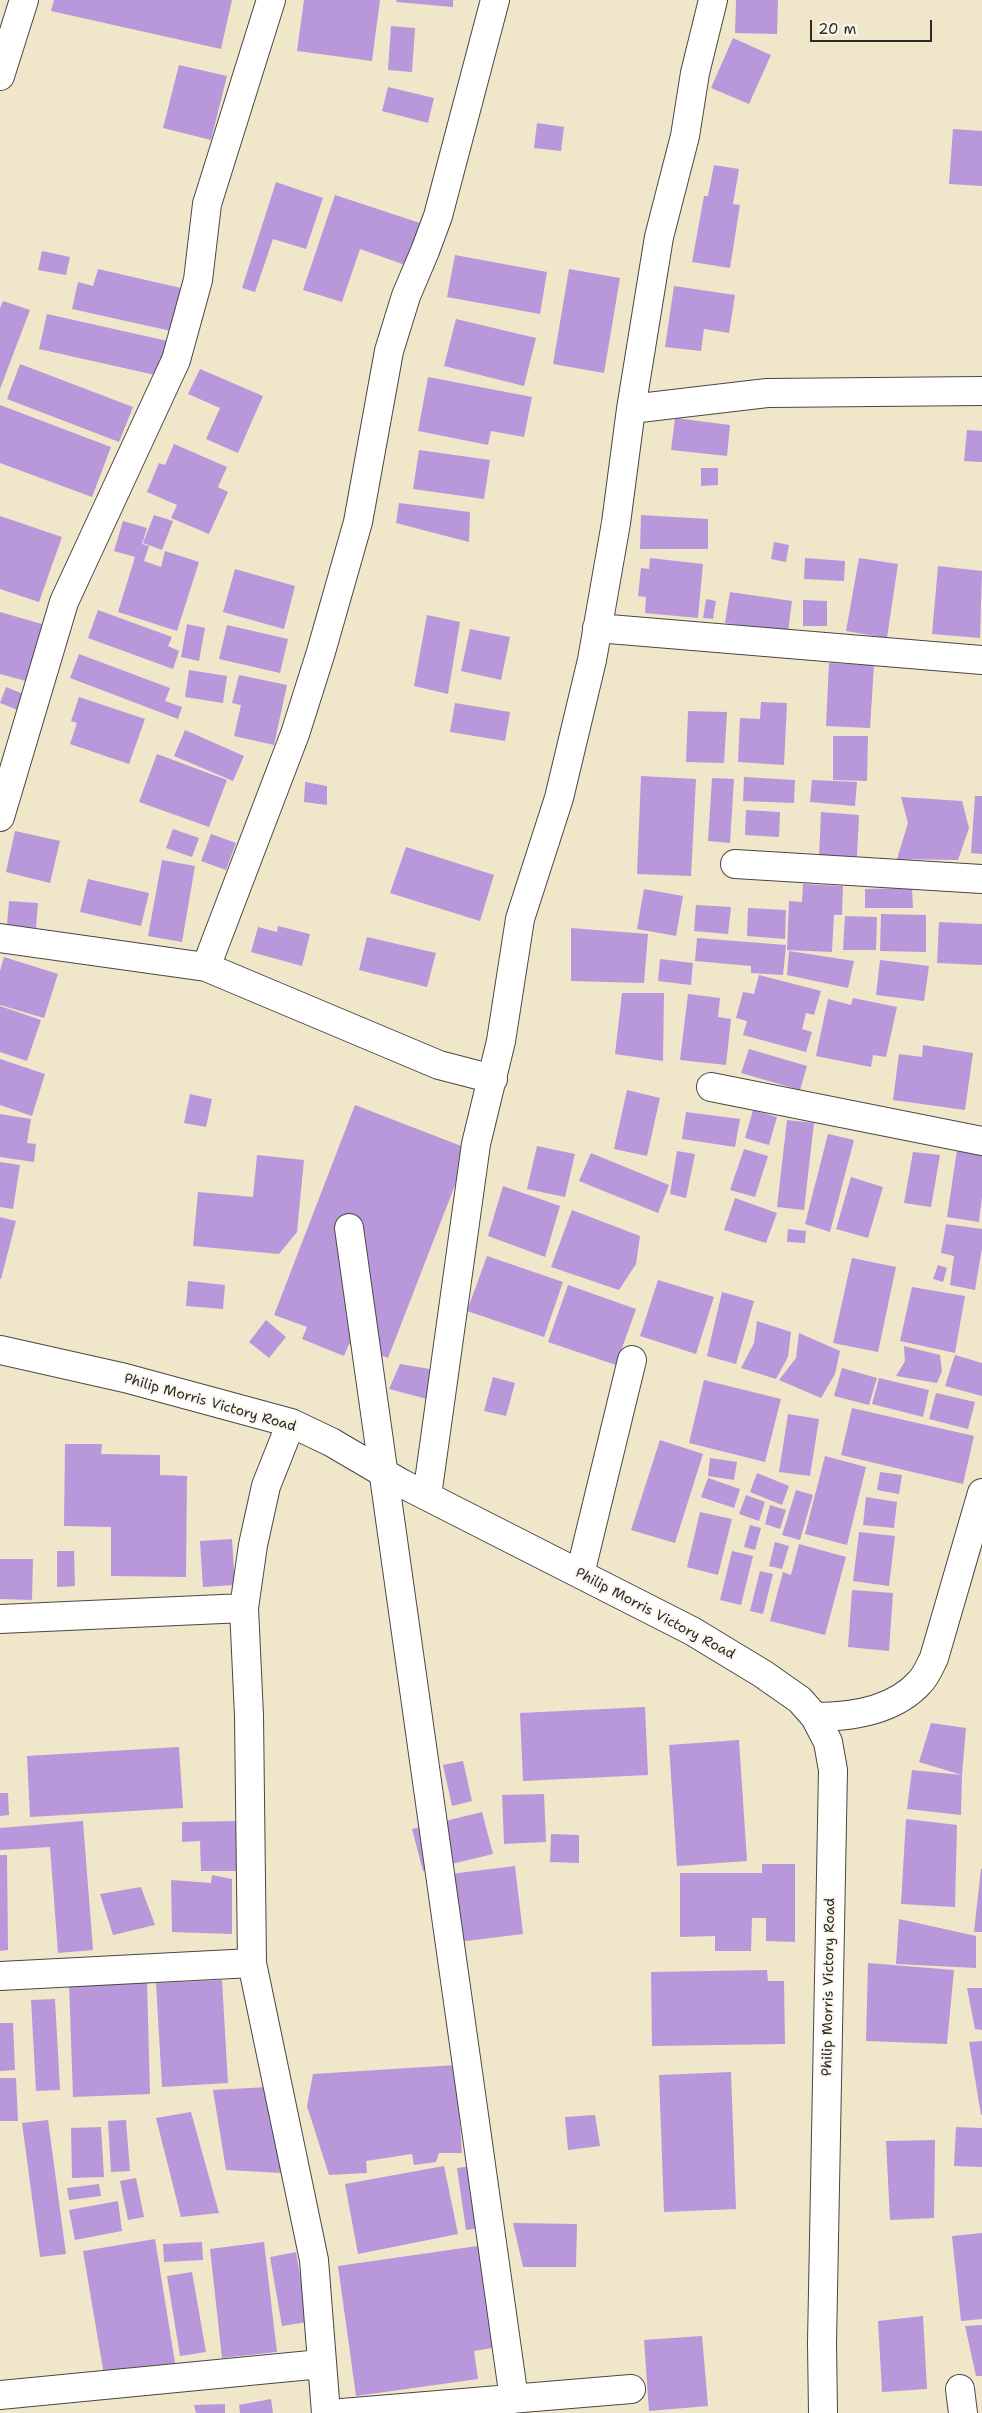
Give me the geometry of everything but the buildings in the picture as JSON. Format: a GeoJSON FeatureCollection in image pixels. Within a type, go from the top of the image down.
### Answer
{"type":"FeatureCollection","features":[{"type":"Feature","properties":{"kind":"street"},"geometry":{"type":"LineString","coordinates":[[0,76],[24,0]]}},
{"type":"Feature","properties":{"kind":"street"},"geometry":{"type":"LineString","coordinates":[[0,817],[64,602],[176,360],[198,280],[207,204],[271,0]]}},
{"type":"Feature","properties":{"kind":"street"},"geometry":{"type":"LineString","coordinates":[[206,967],[295,734],[321,652],[358,522],[389,351],[406,296],[438,216],[495,0]]}},
{"type":"Feature","properties":{"kind":"street"},"geometry":{"type":"LineString","coordinates":[[428,1496],[476,1144],[492,1079],[520,919],[559,798],[592,660],[616,523],[631,410],[660,237],[685,136],[695,73],[713,0]]}},
{"type":"Feature","properties":{"kind":"street"},"geometry":{"type":"LineString","coordinates":[[631,410],[768,393],[982,391]]}},
{"type":"Feature","properties":{"kind":"street"},"geometry":{"type":"LineString","coordinates":[[597,628],[982,660]]}},
{"type":"Feature","properties":{"kind":"street"},"geometry":{"type":"LineString","coordinates":[[735,864],[982,879]]}},
{"type":"Feature","properties":{"kind":"street"},"geometry":{"type":"LineString","coordinates":[[0,938],[206,967],[439,1065],[492,1079]]}},
{"type":"Feature","properties":{"kind":"street"},"geometry":{"type":"LineString","coordinates":[[710,1087],[982,1141]]}},
{"type":"Feature","properties":{"kind":"street"},"geometry":{"type":"LineString","coordinates":[[349,1228],[514,2399]]}},
{"type":"Feature","properties":{"kind":"street","name":"Philip Morris Victory Road"},"geometry":{"type":"LineString","coordinates":[[0,1350],[125,1378],[291,1424],[331,1442],[428,1496],[692,1631],[764,1674],[800,1700],[815,1717],[828,1742],[833,1770],[822,2343],[824,2413]]}},
{"type":"Feature","properties":{"kind":"street"},"geometry":{"type":"LineString","coordinates":[[580,1574],[632,1360]]}},
{"type":"Feature","properties":{"kind":"street"},"geometry":{"type":"LineString","coordinates":[[291,1424],[266,1486],[253,1545],[244,1608],[249,1716],[252,1964],[314,2260],[326,2413]]}},
{"type":"Feature","properties":{"kind":"street"},"geometry":{"type":"LineString","coordinates":[[815,1717],[842,1717],[872,1710],[900,1699],[921,1682],[934,1658],[982,1493]]}},
{"type":"Feature","properties":{"kind":"street"},"geometry":{"type":"LineString","coordinates":[[0,1618],[244,1608]]}},
{"type":"Feature","properties":{"kind":"street"},"geometry":{"type":"LineString","coordinates":[[0,1976],[252,1964]]}},
{"type":"Feature","properties":{"kind":"street"},"geometry":{"type":"LineString","coordinates":[[0,2395],[321,2364]]}},
{"type":"Feature","properties":{"kind":"street"},"geometry":{"type":"LineString","coordinates":[[342,2413],[631,2389]]}}]}
